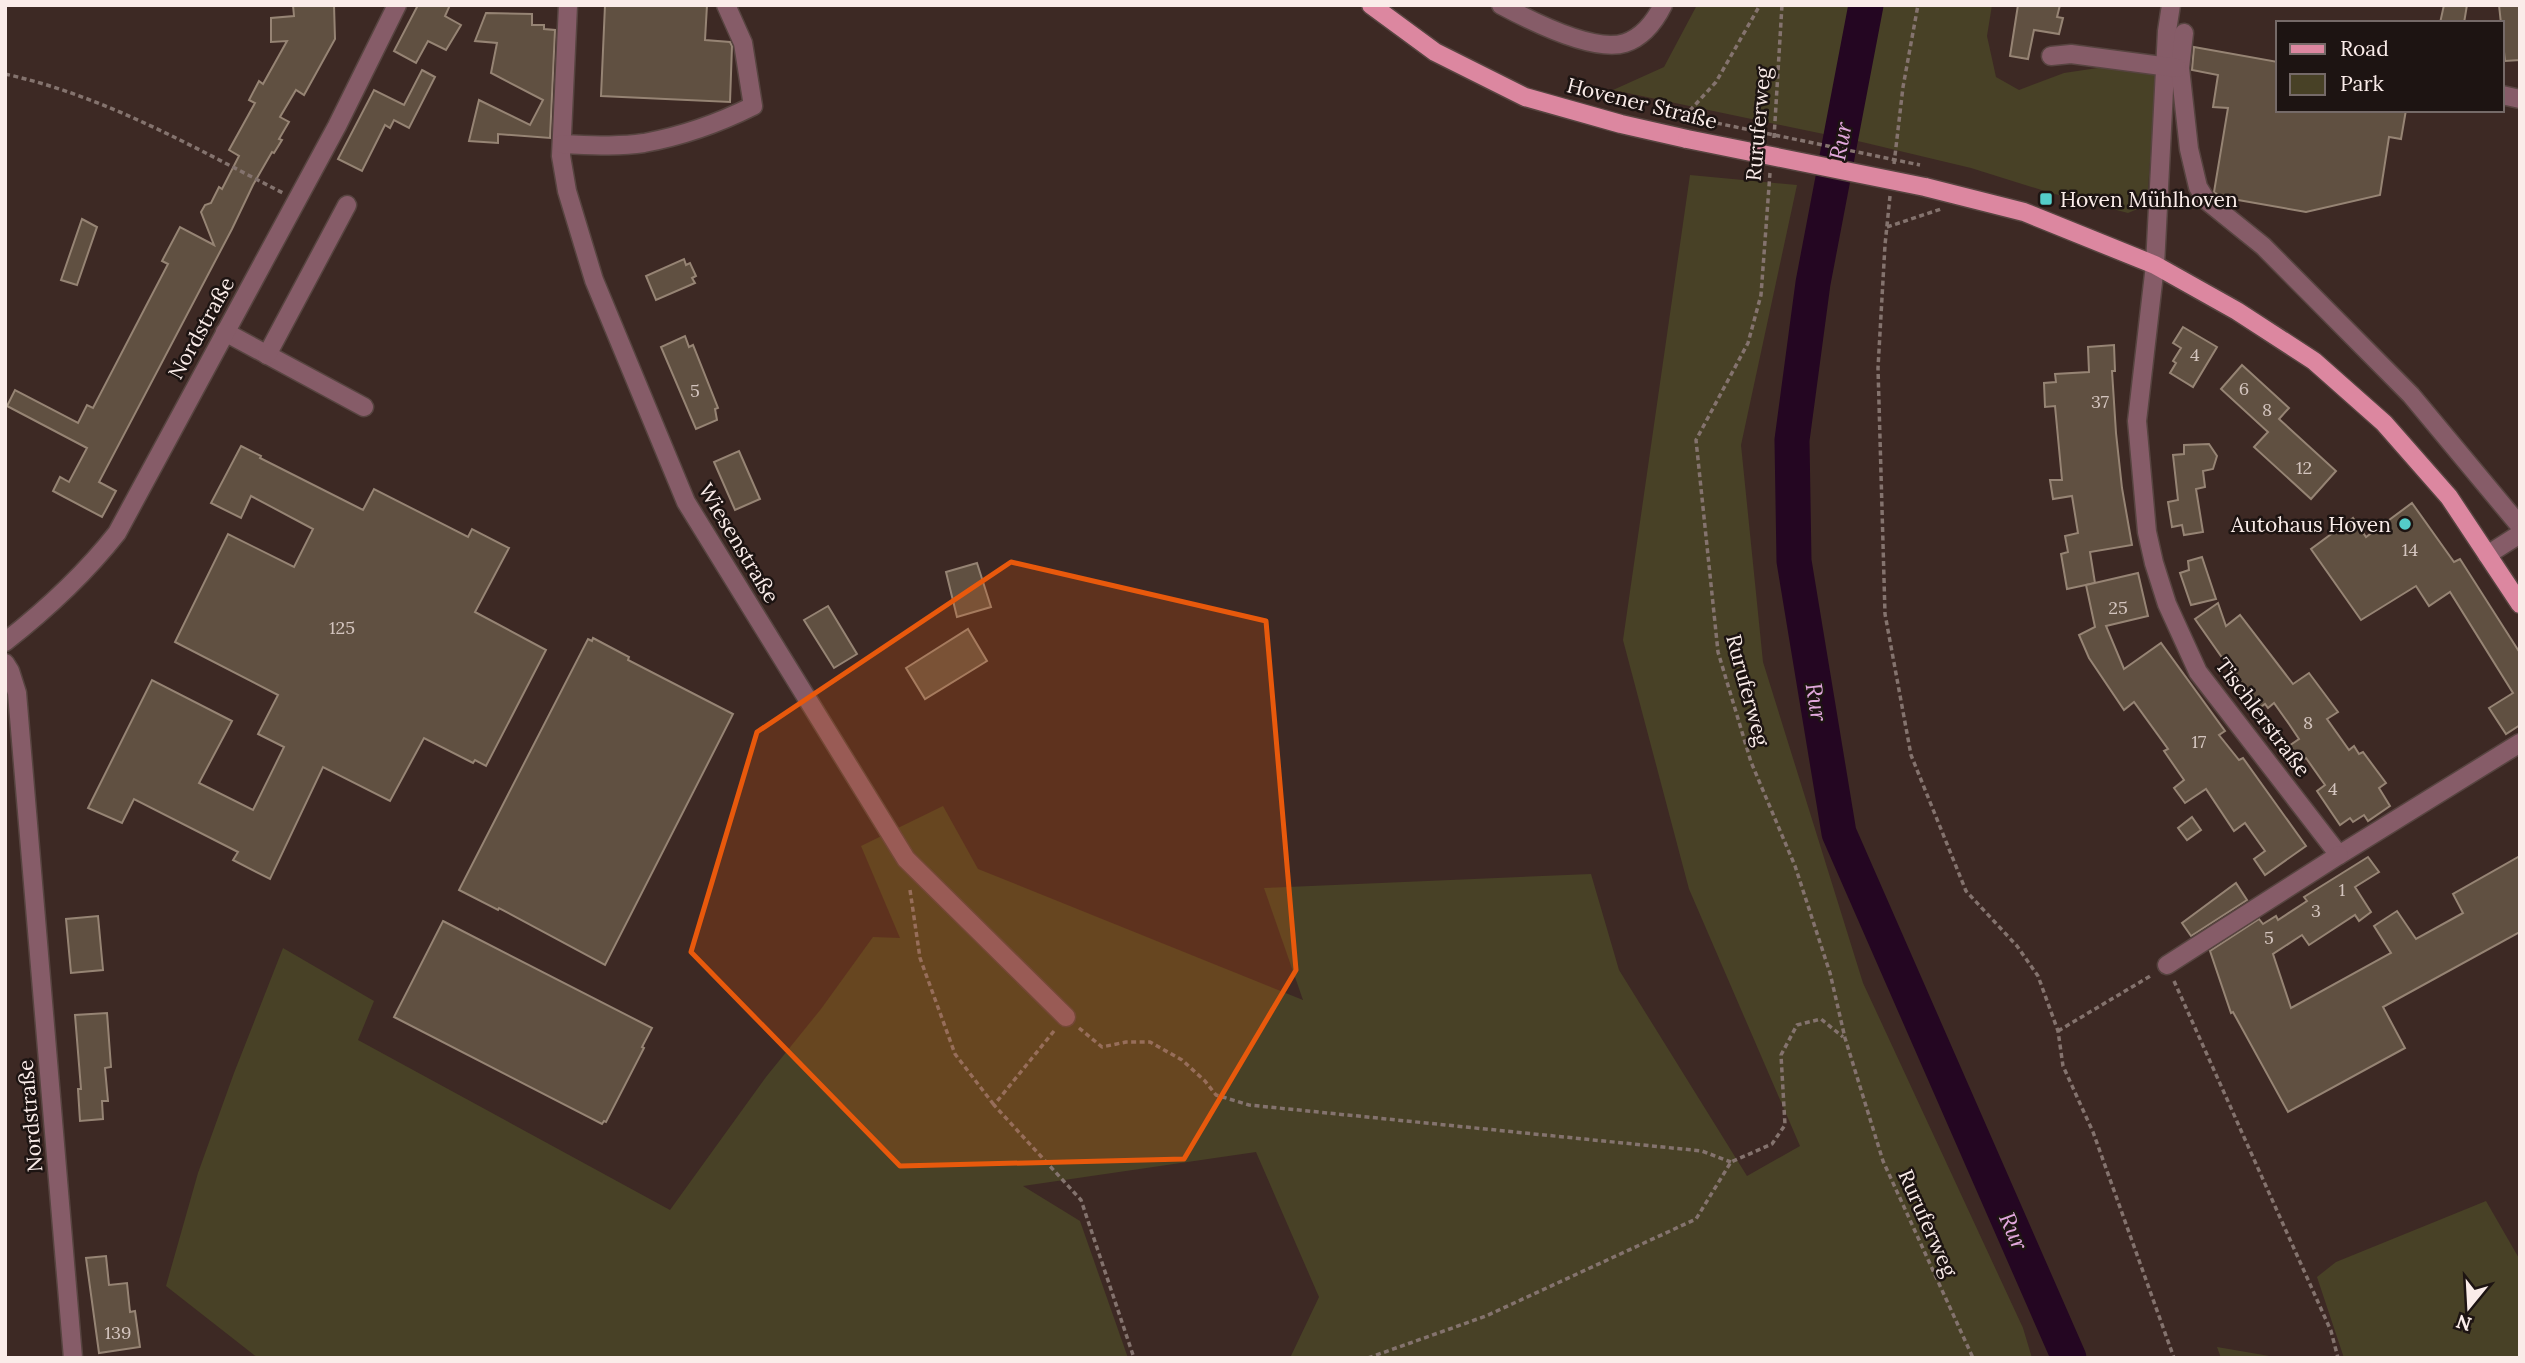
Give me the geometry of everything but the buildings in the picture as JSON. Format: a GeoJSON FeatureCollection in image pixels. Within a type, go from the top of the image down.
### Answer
{"type":"FeatureCollection","features":[{"type":"Feature","properties":{"kind":"main road","name":"Hovener Straße"},"geometry":{"type":"LineString","coordinates":[[1371,5],[1435,51],[1525,97],[1621,124],[1925,187],[2024,212],[2155,265],[2237,311],[2314,361],[2384,423],[2448,497],[2520,604]]}},
{"type":"Feature","properties":{"kind":"street","name":"Nordstraße"},"geometry":{"type":"LineString","coordinates":[[5,642],[65,592],[92,565],[117,533],[337,126],[397,5]]}},
{"type":"Feature","properties":{"kind":"street","name":"Wiesenstraße"},"geometry":{"type":"LineString","coordinates":[[569,5],[561,156],[567,191],[594,280],[686,502],[906,859],[1066,1017]]}},
{"type":"Feature","properties":{"kind":"street"},"geometry":{"type":"LineString","coordinates":[[562,144],[644,143],[723,121],[753,106],[743,43],[726,5]]}},
{"type":"Feature","properties":{"kind":"street"},"geometry":{"type":"LineString","coordinates":[[1500,5],[1566,36],[1623,44],[1639,36],[1657,18],[1664,5]]}},
{"type":"Feature","properties":{"kind":"street"},"geometry":{"type":"LineString","coordinates":[[2171,5],[2173,68],[2198,187],[2206,200],[2263,246],[2411,395],[2520,526]]}},
{"type":"Feature","properties":{"kind":"street"},"geometry":{"type":"LineString","coordinates":[[2173,68],[2184,33]]}},
{"type":"Feature","properties":{"kind":"street"},"geometry":{"type":"LineString","coordinates":[[2051,55],[2071,54],[2173,68]]}},
{"type":"Feature","properties":{"kind":"street","name":"Tischlerstraße"},"geometry":{"type":"LineString","coordinates":[[2173,68],[2137,421],[2147,532],[2166,604],[2198,672],[2339,855]]}},
{"type":"Feature","properties":{"kind":"street"},"geometry":{"type":"LineString","coordinates":[[267,355],[347,205]]}},
{"type":"Feature","properties":{"kind":"street"},"geometry":{"type":"LineString","coordinates":[[225,332],[364,407]]}},
{"type":"Feature","properties":{"kind":"street"},"geometry":{"type":"LineString","coordinates":[[2487,555],[2520,534]]}},
{"type":"Feature","properties":{"kind":"street","name":"Nordstraße"},"geometry":{"type":"LineString","coordinates":[[5,663],[17,693],[73,1358]]}},
{"type":"Feature","properties":{"kind":"street"},"geometry":{"type":"LineString","coordinates":[[2167,965],[2520,743]]}},
{"type":"Feature","properties":{"kind":"path"},"geometry":{"type":"LineString","coordinates":[[1684,117],[1716,82],[1760,5]]}},
{"type":"Feature","properties":{"kind":"path","name":"Ruruferweg"},"geometry":{"type":"LineString","coordinates":[[1773,146],[1782,5]]}},
{"type":"Feature","properties":{"kind":"path"},"geometry":{"type":"LineString","coordinates":[[1893,176],[1903,87],[1918,5]]}},
{"type":"Feature","properties":{"kind":"path"},"geometry":{"type":"LineString","coordinates":[[5,74],[78,94],[139,120],[297,200]]}},
{"type":"Feature","properties":{"kind":"path"},"geometry":{"type":"LineString","coordinates":[[1692,118],[1920,165]]}},
{"type":"Feature","properties":{"kind":"path","name":"Ruruferweg"},"geometry":{"type":"LineString","coordinates":[[1771,170],[1761,295],[1748,343],[1696,440],[1718,652],[1751,762],[1795,866],[1830,973],[1845,1038],[1883,1161],[1973,1358]]}},
{"type":"Feature","properties":{"kind":"path"},"geometry":{"type":"LineString","coordinates":[[1891,189],[1878,368],[1885,614],[1911,755],[1966,891],[2017,946],[2038,976],[2058,1031],[2063,1066],[2093,1132],[2174,1358]]}},
{"type":"Feature","properties":{"kind":"path"},"geometry":{"type":"LineString","coordinates":[[1887,227],[1934,213]]}},
{"type":"Feature","properties":{"kind":"path"},"geometry":{"type":"LineString","coordinates":[[906,859],[920,958],[955,1055],[994,1105],[1081,1200],[1134,1358]]}},
{"type":"Feature","properties":{"kind":"path"},"geometry":{"type":"LineString","coordinates":[[2058,1031],[2167,965],[2331,1331],[2338,1358]]}},
{"type":"Feature","properties":{"kind":"path"},"geometry":{"type":"LineString","coordinates":[[994,1105],[1066,1017]]}},
{"type":"Feature","properties":{"kind":"path"},"geometry":{"type":"LineString","coordinates":[[1368,1358],[1486,1316],[1696,1219],[1731,1162],[1772,1144],[1785,1125],[1781,1055],[1797,1025],[1821,1020],[1845,1038]]}},
{"type":"Feature","properties":{"kind":"path"},"geometry":{"type":"LineString","coordinates":[[1086,1034],[1102,1047],[1126,1042],[1150,1042],[1182,1059],[1216,1095],[1249,1105],[1702,1152],[1731,1162]]}},
{"type":"Feature","properties":{"kind":"highlighted area"},"geometry":{"type":"Polygon","coordinates":[[[1011,562],[1266,621],[1296,970],[1184,1159],[900,1166],[691,952],[757,732],[1011,562]]]}},
{"type":"Feature","properties":{"kind":"green space"},"geometry":{"type":"Polygon","coordinates":[[[1697,5],[1992,5],[1987,36],[1996,77],[2019,90],[2064,73],[2104,67],[2156,72],[2147,205],[2128,213],[1971,168],[1862,142],[1613,90],[1664,67],[1697,5]]]}},
{"type":"Feature","properties":{"kind":"green space"},"geometry":{"type":"Polygon","coordinates":[[[1690,175],[1797,185],[1741,445],[1763,662],[1863,983],[2023,1328],[2032,1358],[1290,1358],[1319,1297],[1256,1152],[1023,1186],[1080,1221],[1128,1358],[258,1358],[166,1286],[198,1173],[283,948],[374,1001],[358,1040],[670,1210],[766,1077],[821,1009],[873,937],[900,938],[861,846],[943,806],[978,869],[1303,1000],[1264,888],[1591,874],[1619,970],[1747,1176],[1800,1146],[1689,889],[1623,640],[1690,175]]]}},
{"type":"Feature","properties":{"kind":"green space"},"geometry":{"type":"Polygon","coordinates":[[[2486,1201],[2520,1260],[2520,1358],[2344,1358],[2317,1277],[2336,1262],[2486,1201]]]}},
{"type":"Feature","properties":{"kind":"green space"},"geometry":{"type":"Polygon","coordinates":[[[2217,1347],[2281,1358],[2221,1358],[2217,1347]]]}},
{"type":"Feature","properties":{"kind":"waterway","name":"Rur"},"geometry":{"type":"LineString","coordinates":[[1866,5],[1813,283],[1792,440],[1794,561],[1839,833],[2069,1358]]}},
{"type":"Feature","properties":{"kind":"place","name":"Hoven Mühlhoven"},"geometry":{"type":"Point","coordinates":[2046,199]}},
{"type":"Feature","properties":{"kind":"place","name":"Autohaus Hoven"},"geometry":{"type":"Point","coordinates":[2405,524]}}]}
